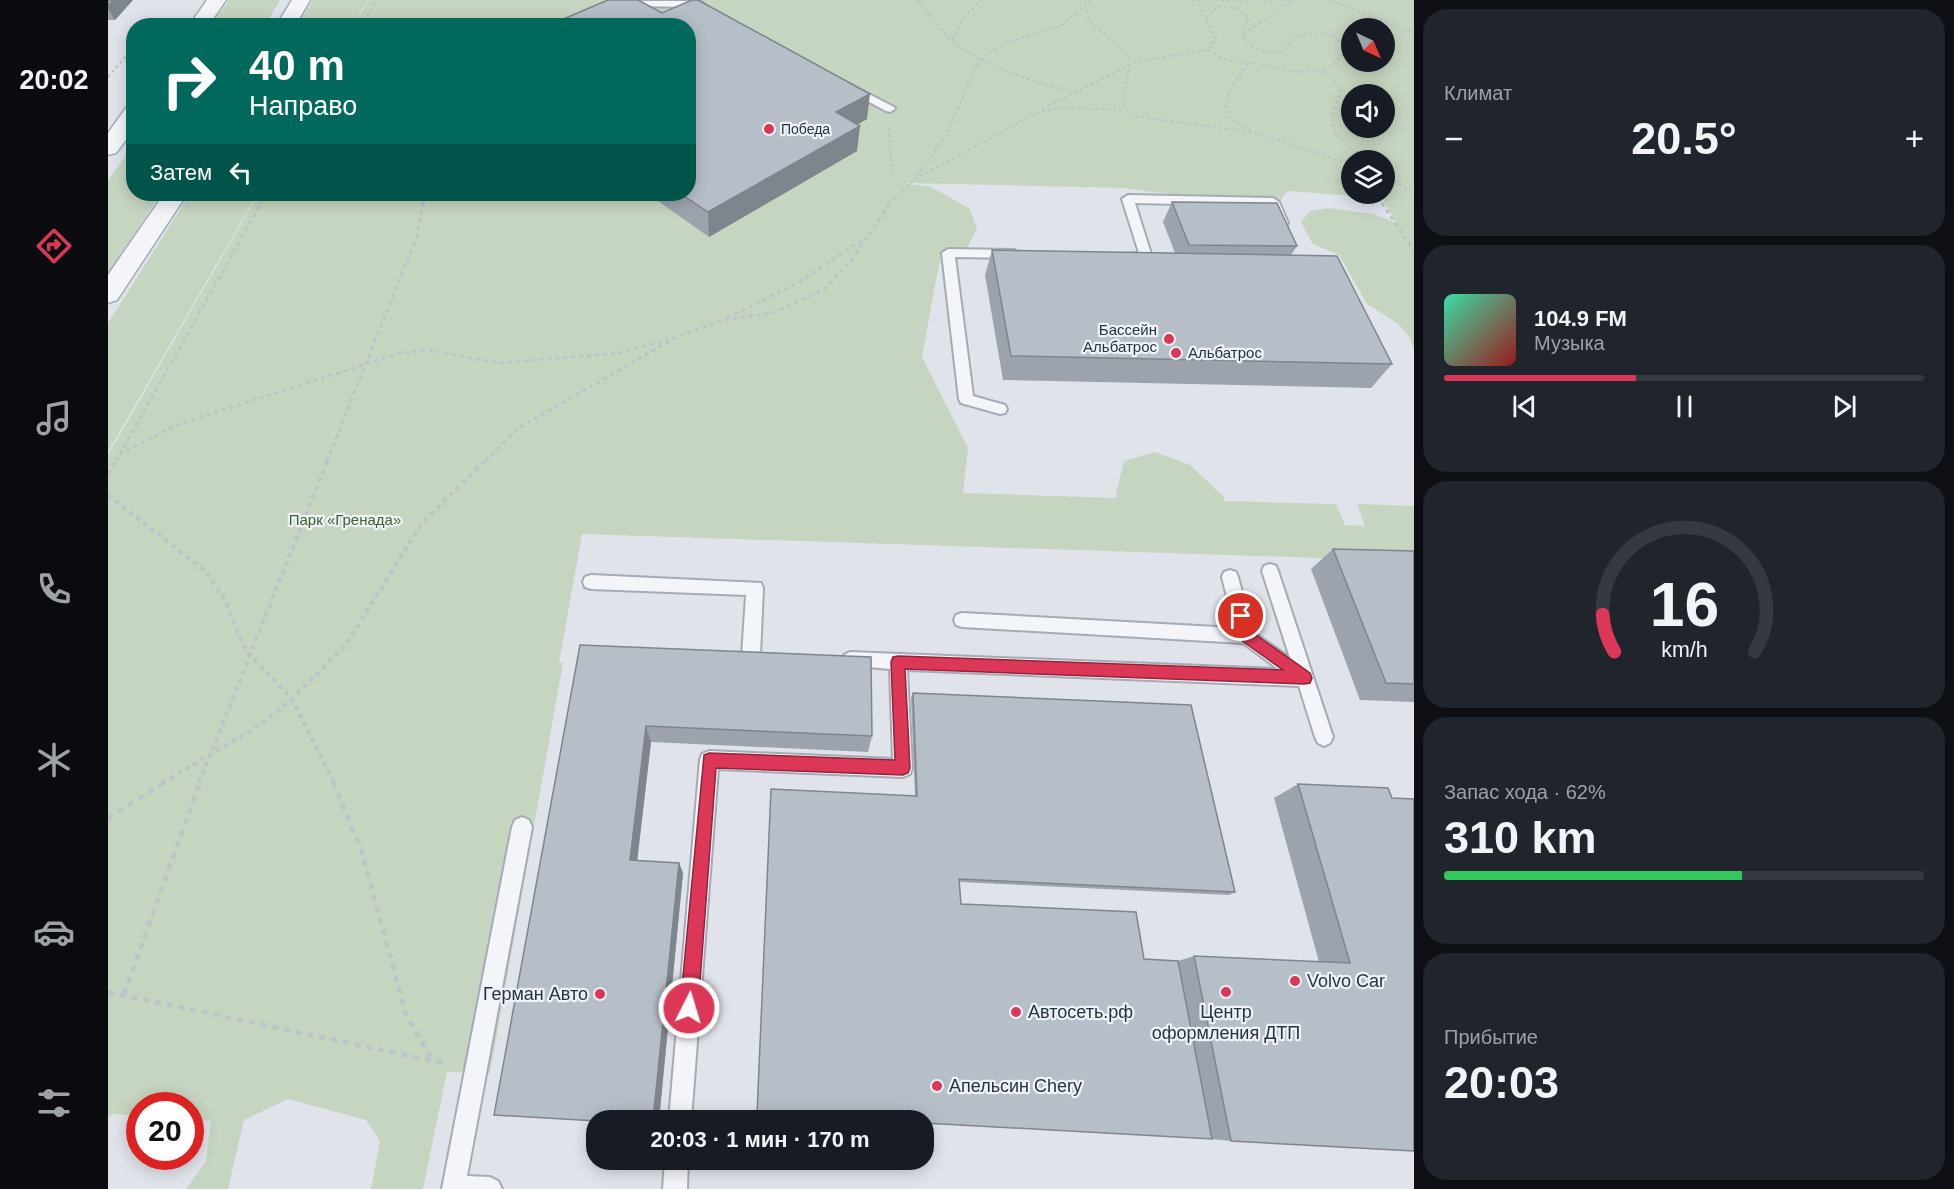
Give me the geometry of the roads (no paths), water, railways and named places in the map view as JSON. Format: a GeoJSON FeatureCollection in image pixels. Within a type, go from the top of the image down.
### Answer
{"type":"FeatureCollection","features":[{"type":"Feature","properties":{"kind":"street"},"geometry":{"type":"LineString","coordinates":[[204,18],[218,0]]}},
{"type":"Feature","properties":{"kind":"street"},"geometry":{"type":"LineString","coordinates":[[290,18],[301,0]]}},
{"type":"Feature","properties":{"kind":"street"},"geometry":{"type":"LineString","coordinates":[[108,148],[126,124]]}},
{"type":"Feature","properties":{"kind":"street"},"geometry":{"type":"LineString","coordinates":[[108,294],[170,201]]}},
{"type":"Feature","properties":{"kind":"lane"},"geometry":{"type":"LineString","coordinates":[[613,4],[694,2],[709,9]]}},
{"type":"Feature","properties":{"kind":"lane"},"geometry":{"type":"LineString","coordinates":[[840,81],[890,109]]}},
{"type":"Feature","properties":{"kind":"lane"},"geometry":{"type":"LineString","coordinates":[[1111,256],[1146,257],[1128,200],[1273,202],[1288,235]]}},
{"type":"Feature","properties":{"kind":"lane"},"geometry":{"type":"LineString","coordinates":[[1000,409],[966,399],[948,253],[1029,255]]}},
{"type":"Feature","properties":{"kind":"lane"},"geometry":{"type":"LineString","coordinates":[[1270,570],[1324,737]]}},
{"type":"Feature","properties":{"kind":"lane"},"geometry":{"type":"LineString","coordinates":[[1230,577],[1246,636]]}},
{"type":"Feature","properties":{"kind":"lane"},"geometry":{"type":"LineString","coordinates":[[591,582],[755,588],[751,656]]}},
{"type":"Feature","properties":{"kind":"lane"},"geometry":{"type":"LineString","coordinates":[[962,620],[1246,636],[1304,678]]}},
{"type":"Feature","properties":{"kind":"lane"},"geometry":{"type":"LineString","coordinates":[[728,655],[774,657]]}},
{"type":"Feature","properties":{"kind":"lane"},"geometry":{"type":"LineString","coordinates":[[830,659],[1304,678]]}},
{"type":"Feature","properties":{"kind":"lane"},"geometry":{"type":"LineString","coordinates":[[681,1110],[709,760],[903,768],[898,662]]}},
{"type":"Feature","properties":{"kind":"lane"},"geometry":{"type":"LineString","coordinates":[[490,1189],[453,1187],[522,827]]}},
{"type":"Feature","properties":{"kind":"lane"},"geometry":{"type":"LineString","coordinates":[[675,1189],[676,1170]]}},
{"type":"Feature","properties":{"kind":"place","name":"Победа"},"geometry":{"type":"Point","coordinates":[769,129]}},
{"type":"Feature","properties":{"kind":"place","name":"Бассейн Альбатрос"},"geometry":{"type":"Point","coordinates":[1169,339]}},
{"type":"Feature","properties":{"kind":"place","name":"Альбатрос"},"geometry":{"type":"Point","coordinates":[1176,353]}},
{"type":"Feature","properties":{"kind":"place","name":"Volvo Car"},"geometry":{"type":"Point","coordinates":[1295,981]}},
{"type":"Feature","properties":{"kind":"place","name":"Центр оформления ДТП"},"geometry":{"type":"Point","coordinates":[1226,992]}},
{"type":"Feature","properties":{"kind":"place","name":"Герман Авто"},"geometry":{"type":"Point","coordinates":[600,994]}},
{"type":"Feature","properties":{"kind":"place","name":"Автосеть.рф"},"geometry":{"type":"Point","coordinates":[1016,1012]}},
{"type":"Feature","properties":{"kind":"place","name":"Апельсин Chery"},"geometry":{"type":"Point","coordinates":[937,1086]}},
{"type":"Feature","properties":{"kind":"park label","name":"Парк «Гренада»"},"geometry":{"type":"Point","coordinates":[345,520]}}]}
